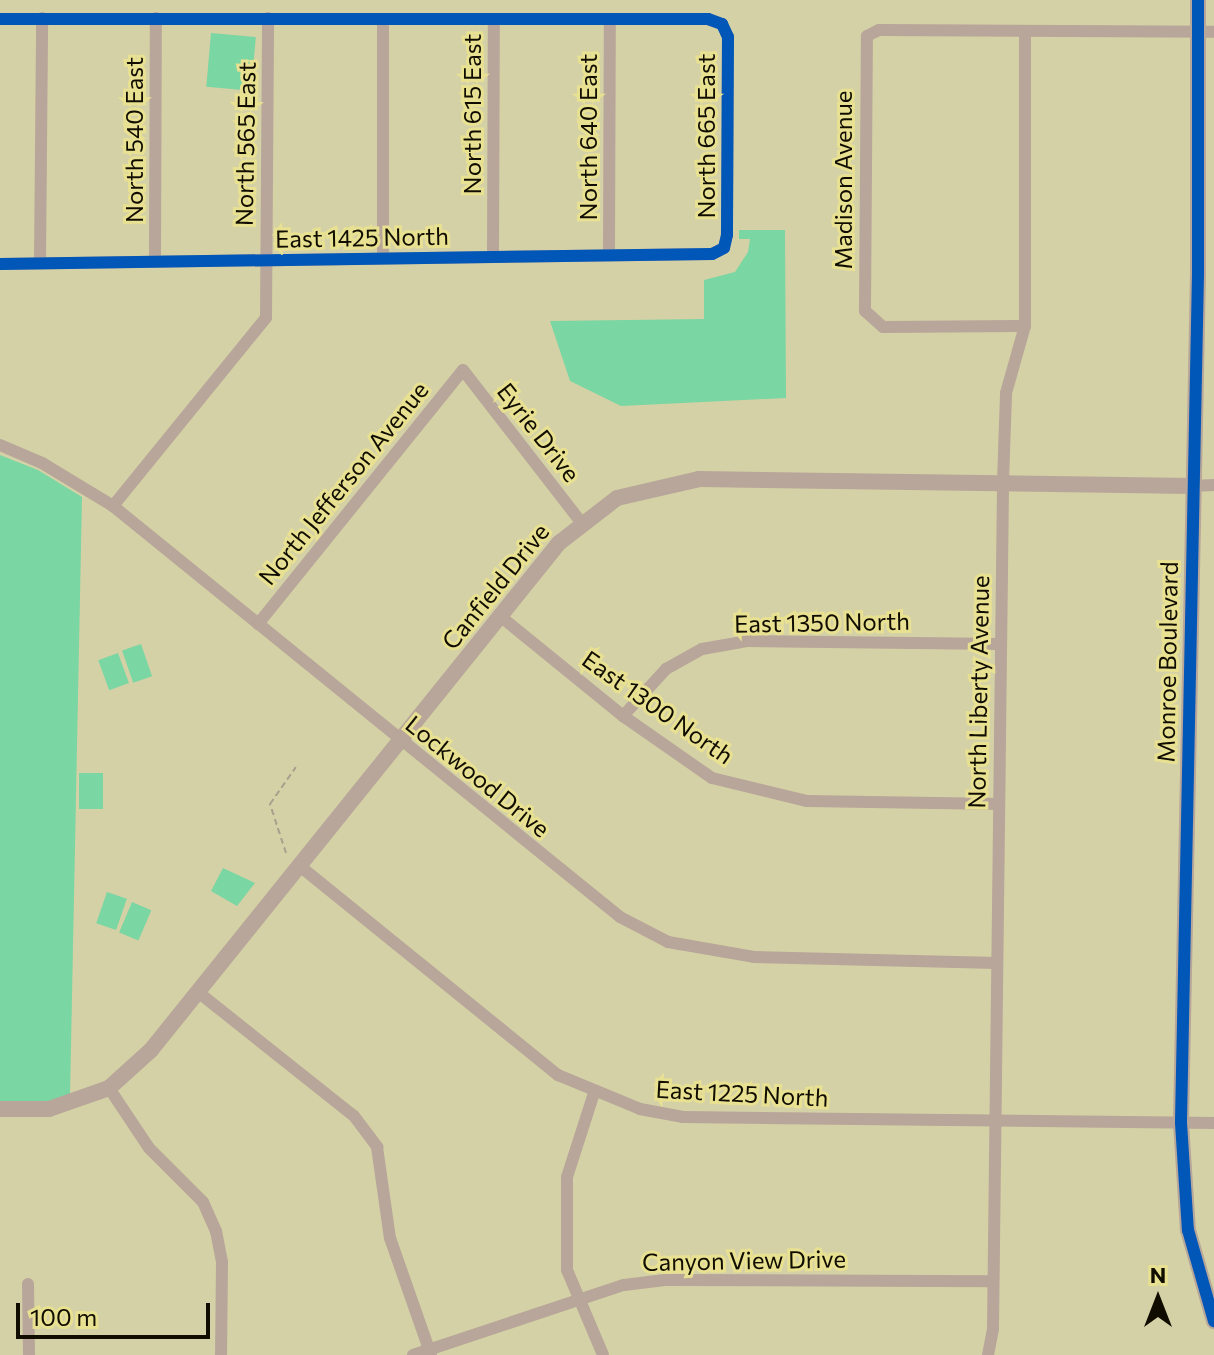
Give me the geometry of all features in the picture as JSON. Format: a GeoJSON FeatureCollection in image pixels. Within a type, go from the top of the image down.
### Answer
{"type":"FeatureCollection","features":[{"type":"Feature","properties":{"kind":"street","name":"Monroe Boulevard"},"geometry":{"type":"LineString","coordinates":[[1198,0],[1206,32],[1193,486],[1181,1123],[1188,1230],[1214,1321]]}},
{"type":"Feature","properties":{"kind":"street"},"geometry":{"type":"LineString","coordinates":[[40,263],[42,18]]}},
{"type":"Feature","properties":{"kind":"street","name":"North 540 East"},"geometry":{"type":"LineString","coordinates":[[155,262],[156,18]]}},
{"type":"Feature","properties":{"kind":"street","name":"North 565 East"},"geometry":{"type":"LineString","coordinates":[[113,506],[266,318],[268,18]]}},
{"type":"Feature","properties":{"kind":"street"},"geometry":{"type":"LineString","coordinates":[[0,19],[610,19]]}},
{"type":"Feature","properties":{"kind":"street"},"geometry":{"type":"LineString","coordinates":[[383,19],[383,258]]}},
{"type":"Feature","properties":{"kind":"street","name":"North 615 East"},"geometry":{"type":"LineString","coordinates":[[493,257],[494,19]]}},
{"type":"Feature","properties":{"kind":"street","name":"North 665 East"},"geometry":{"type":"LineString","coordinates":[[610,19],[708,19],[722,24],[728,37],[724,248]]}},
{"type":"Feature","properties":{"kind":"street","name":"North 640 East"},"geometry":{"type":"LineString","coordinates":[[609,255],[610,19]]}},
{"type":"Feature","properties":{"kind":"street","name":"Madison Avenue"},"geometry":{"type":"LineString","coordinates":[[1025,31],[879,30],[867,36],[865,311],[871,321],[883,327],[1025,326]]}},
{"type":"Feature","properties":{"kind":"street"},"geometry":{"type":"LineString","coordinates":[[1025,31],[1206,32]]}},
{"type":"Feature","properties":{"kind":"street","name":"North Liberty Avenue"},"geometry":{"type":"LineString","coordinates":[[988,1355],[993,1329],[991,1281],[1003,481],[1006,393],[1025,326],[1025,31]]}},
{"type":"Feature","properties":{"kind":"street","name":"East 1425 North"},"geometry":{"type":"LineString","coordinates":[[0,264],[712,254],[724,248]]}},
{"type":"Feature","properties":{"kind":"street","name":"Eyrie Drive"},"geometry":{"type":"LineString","coordinates":[[463,370],[581,522]]}},
{"type":"Feature","properties":{"kind":"street","name":"North Jefferson Avenue"},"geometry":{"type":"LineString","coordinates":[[258,624],[463,370]]}},
{"type":"Feature","properties":{"kind":"street","name":"Lockwood Drive"},"geometry":{"type":"LineString","coordinates":[[0,445],[42,463],[113,506],[401,743],[620,917],[668,942],[754,957],[997,963]]}},
{"type":"Feature","properties":{"kind":"street","name":"Canfield Drive"},"geometry":{"type":"LineString","coordinates":[[0,1109],[49,1109],[109,1088],[151,1050],[401,743],[500,616],[581,522],[617,498],[699,479],[1214,485]]}},
{"type":"Feature","properties":{"kind":"street","name":"East 1300 North"},"geometry":{"type":"LineString","coordinates":[[500,616],[623,716],[712,778],[760,793],[807,801],[999,804]]}},
{"type":"Feature","properties":{"kind":"street","name":"East 1350 North"},"geometry":{"type":"LineString","coordinates":[[623,716],[666,669],[702,649],[748,641],[1000,644]]}},
{"type":"Feature","properties":{"kind":"street","name":"East 1225 North"},"geometry":{"type":"LineString","coordinates":[[301,867],[558,1075],[594,1093],[683,1117],[993,1123],[1214,1123]]}},
{"type":"Feature","properties":{"kind":"street"},"geometry":{"type":"LineString","coordinates":[[198,992],[354,1116],[377,1147],[390,1238],[430,1353]]}},
{"type":"Feature","properties":{"kind":"street"},"geometry":{"type":"LineString","coordinates":[[109,1088],[149,1148],[203,1202],[216,1231],[222,1262],[221,1355]]}},
{"type":"Feature","properties":{"kind":"street"},"geometry":{"type":"LineString","coordinates":[[594,1093],[567,1177],[567,1270],[576,1300],[603,1355]]}},
{"type":"Feature","properties":{"kind":"street","name":"Canyon View Drive"},"geometry":{"type":"LineString","coordinates":[[413,1355],[430,1353],[624,1285],[665,1280],[991,1281]]}},
{"type":"Feature","properties":{"kind":"street"},"geometry":{"type":"LineString","coordinates":[[28,1284],[29,1355]]}},
{"type":"Feature","properties":{"kind":"path"},"geometry":{"type":"LineString","coordinates":[[286,853],[270,804],[296,767]]}},
{"type":"Feature","properties":{"kind":"green space"},"geometry":{"type":"Polygon","coordinates":[[[211,33],[256,37],[251,91],[206,87],[211,33]]]}},
{"type":"Feature","properties":{"kind":"green space"},"geometry":{"type":"Polygon","coordinates":[[[739,230],[785,230],[786,398],[621,406],[570,381],[550,321],[704,319],[704,280],[735,272],[748,252],[750,239],[739,239],[739,230]]]}},
{"type":"Feature","properties":{"kind":"green space"},"geometry":{"type":"Polygon","coordinates":[[[0,455],[38,470],[82,497],[70,1096],[46,1104],[0,1103],[0,455]]]}},
{"type":"Feature","properties":{"kind":"green space"},"geometry":{"type":"Polygon","coordinates":[[[141,644],[152,676],[133,683],[122,651],[141,644]]]}},
{"type":"Feature","properties":{"kind":"green space"},"geometry":{"type":"Polygon","coordinates":[[[118,653],[129,683],[109,690],[98,660],[118,653]]]}},
{"type":"Feature","properties":{"kind":"green space"},"geometry":{"type":"Polygon","coordinates":[[[79,773],[103,773],[103,809],[79,809],[79,773]]]}},
{"type":"Feature","properties":{"kind":"green space"},"geometry":{"type":"Polygon","coordinates":[[[223,868],[255,883],[237,906],[211,891],[223,868]]]}},
{"type":"Feature","properties":{"kind":"green space"},"geometry":{"type":"Polygon","coordinates":[[[107,892],[127,899],[116,930],[96,923],[107,892]]]}},
{"type":"Feature","properties":{"kind":"green space"},"geometry":{"type":"Polygon","coordinates":[[[132,902],[151,910],[138,941],[119,932],[132,902]]]}},
{"type":"Feature","properties":{"kind":"cycle path"},"geometry":{"type":"LineString","coordinates":[[1198,0],[1198,274],[1181,1123],[1188,1230],[1214,1321]]}},
{"type":"Feature","properties":{"kind":"cycle path"},"geometry":{"type":"LineString","coordinates":[[0,19],[708,19],[722,24],[728,37],[727,235],[724,248],[712,254],[0,264]]}}]}
